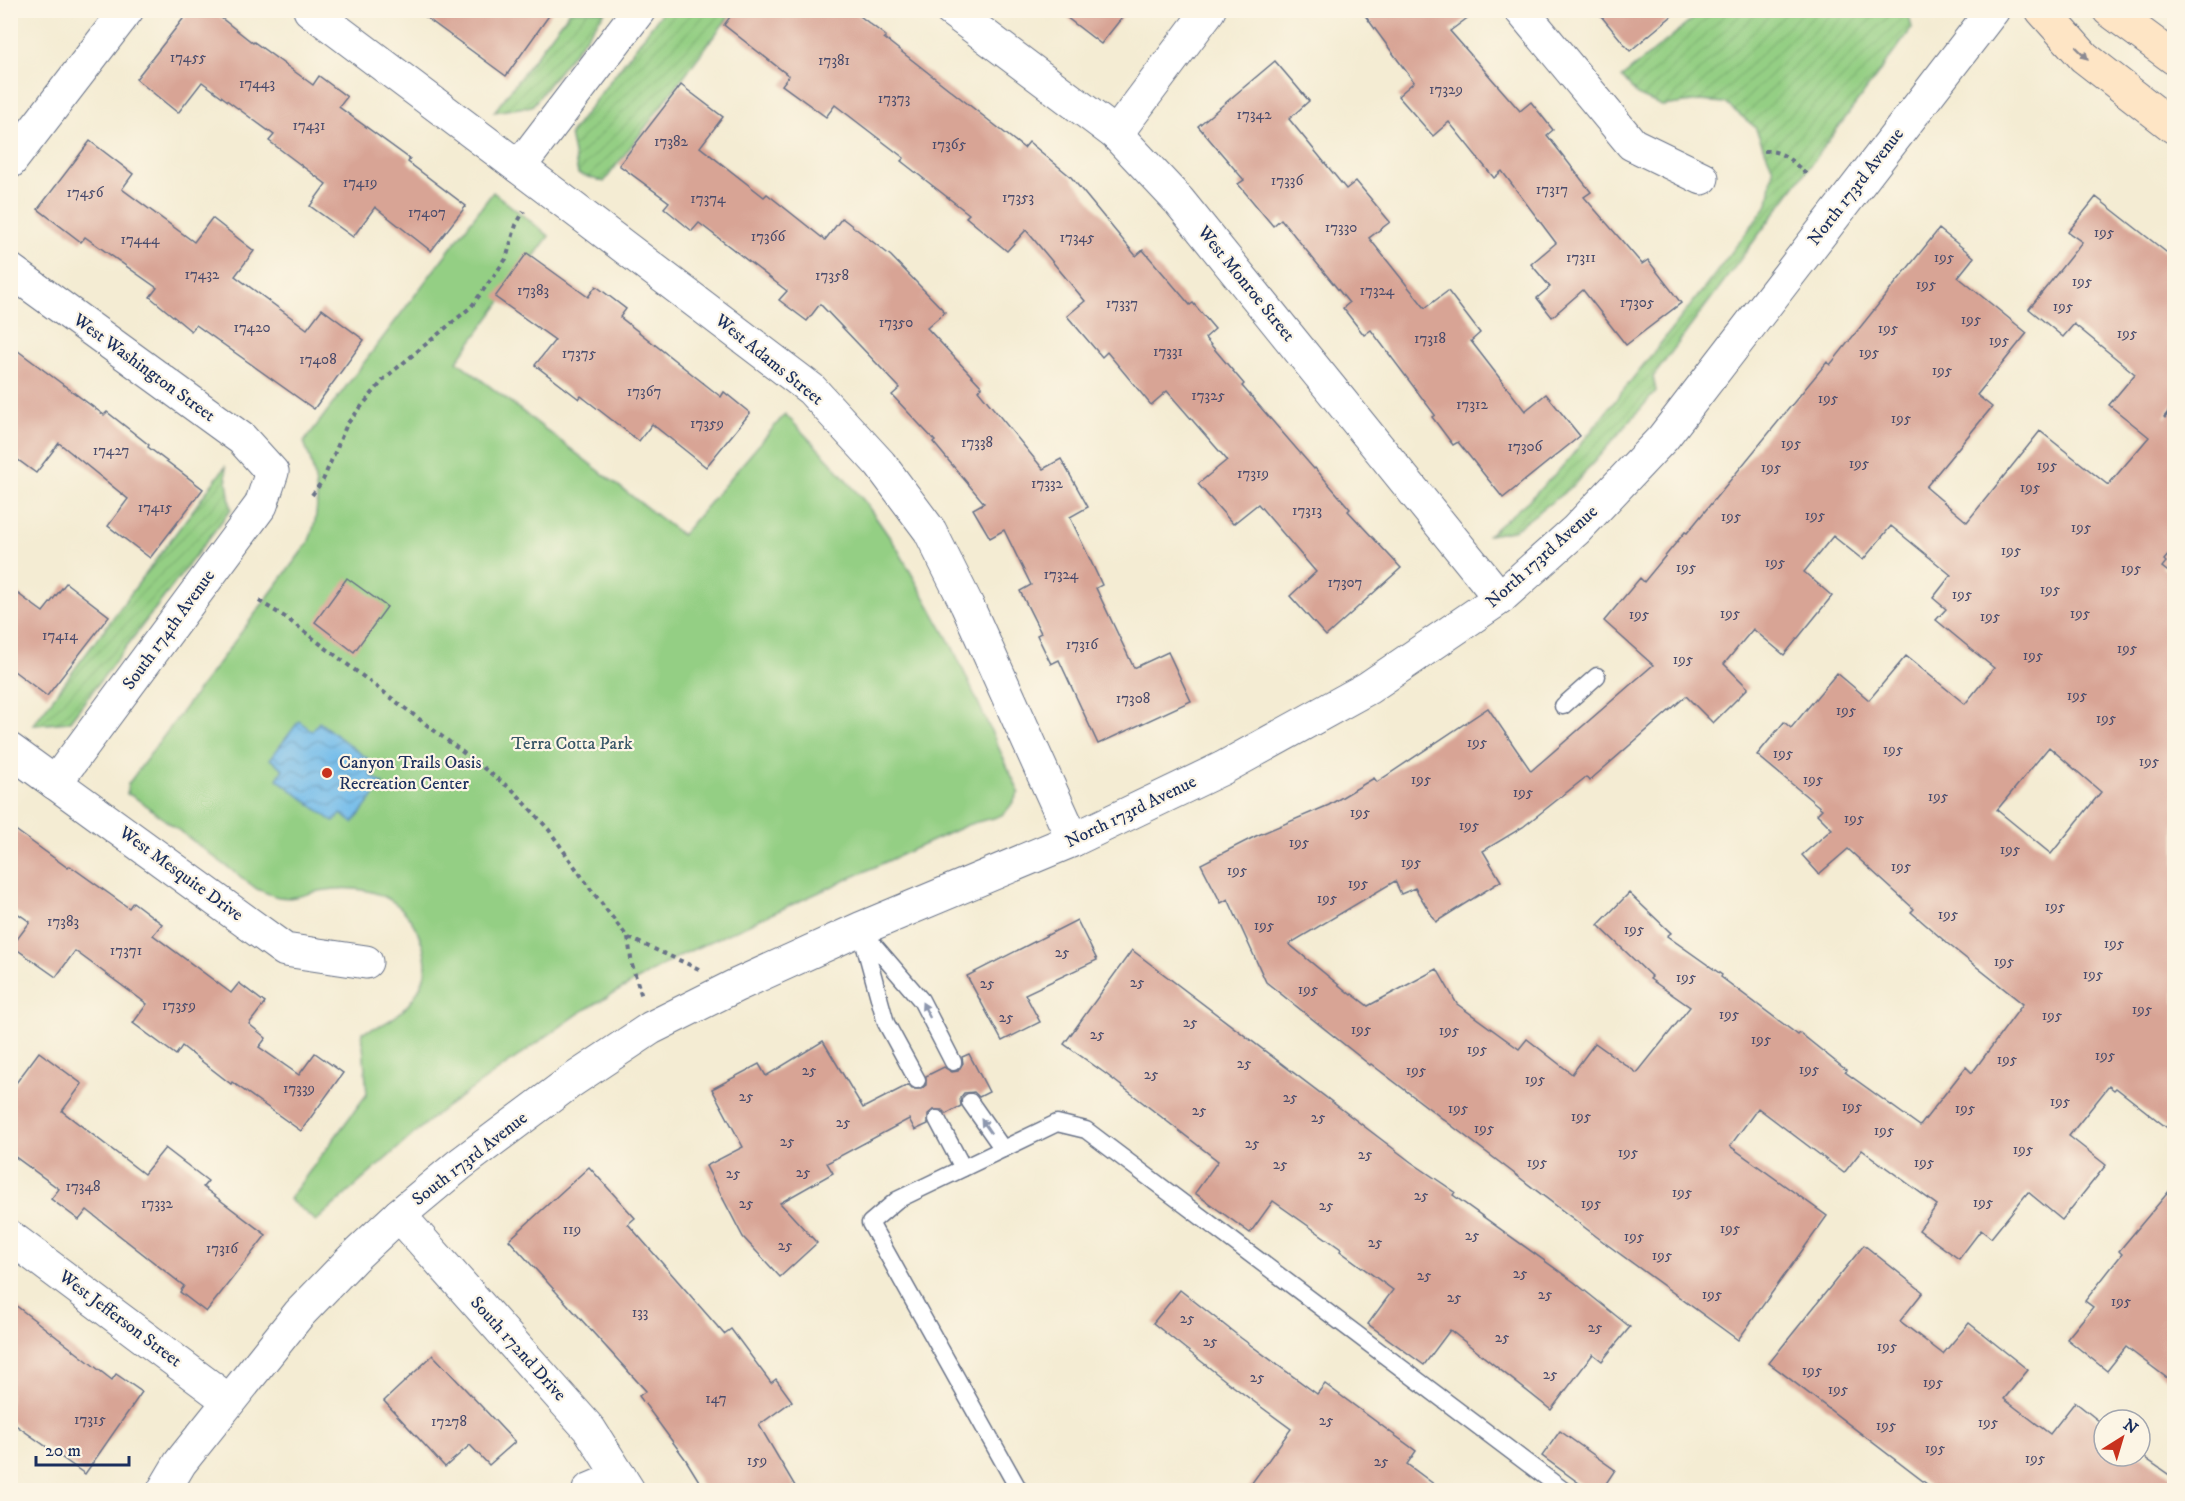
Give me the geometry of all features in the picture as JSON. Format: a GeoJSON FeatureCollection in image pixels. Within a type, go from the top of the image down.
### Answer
{"type":"FeatureCollection","features":[{"type":"Feature","properties":{"kind":"main road"},"geometry":{"type":"LineString","coordinates":[[2042,10],[2084,57],[2175,127]]}},
{"type":"Feature","properties":{"kind":"main road"},"geometry":{"type":"LineString","coordinates":[[2109,10],[2175,58]]}},
{"type":"Feature","properties":{"kind":"street"},"geometry":{"type":"LineString","coordinates":[[10,162],[128,10]]}},
{"type":"Feature","properties":{"kind":"street","name":"West Adams Street"},"geometry":{"type":"LineString","coordinates":[[310,10],[811,389],[880,464],[930,531],[967,605],[1073,840]]}},
{"type":"Feature","properties":{"kind":"street"},"geometry":{"type":"LineString","coordinates":[[519,167],[639,10]]}},
{"type":"Feature","properties":{"kind":"street","name":"West Monroe Street"},"geometry":{"type":"LineString","coordinates":[[951,10],[1116,134],[1179,201],[1500,598]]}},
{"type":"Feature","properties":{"kind":"street"},"geometry":{"type":"LineString","coordinates":[[1116,134],[1209,10]]}},
{"type":"Feature","properties":{"kind":"street"},"geometry":{"type":"LineString","coordinates":[[1521,10],[1632,144],[1702,178]]}},
{"type":"Feature","properties":{"kind":"street","name":"North 173rd Avenue"},"geometry":{"type":"LineString","coordinates":[[860,929],[1073,840],[1223,768],[1368,688],[1500,598],[1576,530],[1663,438],[1993,10]]}},
{"type":"Feature","properties":{"kind":"street","name":"West Washington Street"},"geometry":{"type":"LineString","coordinates":[[10,270],[242,439],[272,472]]}},
{"type":"Feature","properties":{"kind":"street","name":"South 174th Avenue"},"geometry":{"type":"LineString","coordinates":[[55,783],[261,505],[272,472]]}},
{"type":"Feature","properties":{"kind":"street","name":"West Mesquite Drive"},"geometry":{"type":"LineString","coordinates":[[10,750],[285,950],[366,962]]}},
{"type":"Feature","properties":{"kind":"street","name":"South 173rd Avenue"},"geometry":{"type":"LineString","coordinates":[[164,1491],[180,1463],[299,1314],[353,1258],[399,1215],[459,1165],[570,1082],[651,1028],[735,986],[860,929]]}},
{"type":"Feature","properties":{"kind":"street","name":"South 172nd Drive"},"geometry":{"type":"LineString","coordinates":[[399,1215],[590,1430],[624,1484]]}},
{"type":"Feature","properties":{"kind":"street","name":"West Jefferson Street"},"geometry":{"type":"LineString","coordinates":[[10,1237],[229,1401]]}},
{"type":"Feature","properties":{"kind":"street"},"geometry":{"type":"LineString","coordinates":[[589,1491],[624,1484]]}},
{"type":"Feature","properties":{"kind":"lane"},"geometry":{"type":"LineString","coordinates":[[1563,706],[1597,676]]}},
{"type":"Feature","properties":{"kind":"lane"},"geometry":{"type":"LineString","coordinates":[[860,929],[921,1000],[953,1062]]}},
{"type":"Feature","properties":{"kind":"lane"},"geometry":{"type":"LineString","coordinates":[[860,929],[886,1023],[917,1080]]}},
{"type":"Feature","properties":{"kind":"lane"},"geometry":{"type":"LineString","coordinates":[[970,1102],[1003,1149]]}},
{"type":"Feature","properties":{"kind":"lane"},"geometry":{"type":"LineString","coordinates":[[937,1119],[963,1168]]}},
{"type":"Feature","properties":{"kind":"lane"},"geometry":{"type":"LineString","coordinates":[[1019,1491],[870,1223],[897,1200],[1057,1123],[1086,1130],[1560,1490]]}},
{"type":"Feature","properties":{"kind":"path"},"geometry":{"type":"LineString","coordinates":[[1764,151],[1784,154],[1807,174]]}},
{"type":"Feature","properties":{"kind":"path"},"geometry":{"type":"LineString","coordinates":[[312,495],[323,480],[347,424],[385,378],[471,307],[506,259],[516,225],[524,211]]}},
{"type":"Feature","properties":{"kind":"path"},"geometry":{"type":"LineString","coordinates":[[259,601],[285,617],[515,792],[549,830],[628,938],[632,965],[651,1028]]}},
{"type":"Feature","properties":{"kind":"path"},"geometry":{"type":"LineString","coordinates":[[628,938],[735,986]]}},
{"type":"Feature","properties":{"kind":"green space"},"geometry":{"type":"Polygon","coordinates":[[[1704,10],[1908,11],[1912,28],[1653,377],[1656,391],[1573,486],[1513,531],[1488,535],[1529,500],[1565,464],[1768,204],[1773,169],[1755,127],[1725,103],[1700,101],[1662,106],[1637,95],[1622,77],[1704,10]]]}},
{"type":"Feature","properties":{"kind":"green space"},"geometry":{"type":"Polygon","coordinates":[[[570,11],[606,11],[532,106],[494,112],[570,11]]]}},
{"type":"Feature","properties":{"kind":"green space"},"geometry":{"type":"Polygon","coordinates":[[[663,11],[733,11],[604,182],[578,174],[570,134],[663,11]]]}},
{"type":"Feature","properties":{"kind":"green space","name":"Terra Cotta Park"},"geometry":{"type":"Polygon","coordinates":[[[493,192],[549,236],[457,361],[682,535],[785,414],[865,502],[897,548],[953,648],[1019,792],[1008,810],[998,817],[967,825],[681,955],[581,1012],[434,1116],[316,1221],[289,1199],[367,1094],[362,1032],[393,1019],[416,994],[423,980],[426,966],[420,938],[413,923],[392,901],[366,890],[335,889],[284,898],[257,889],[133,796],[127,794],[128,784],[308,543],[316,518],[317,492],[304,442],[493,192]]]}},
{"type":"Feature","properties":{"kind":"green space"},"geometry":{"type":"Polygon","coordinates":[[[225,467],[231,509],[69,722],[33,725],[225,467]]]}},
{"type":"Feature","properties":{"kind":"water"},"geometry":{"type":"Polygon","coordinates":[[[299,721],[312,731],[319,722],[377,766],[370,775],[383,784],[353,823],[341,814],[334,822],[277,779],[283,769],[270,759],[299,721]]]}},
{"type":"Feature","properties":{"kind":"building"},"geometry":{"type":"Polygon","coordinates":[[[190,10],[211,10],[313,85],[319,76],[347,97],[339,107],[410,159],[408,162],[466,206],[431,251],[375,207],[353,237],[310,206],[326,184],[269,141],[274,135],[202,82],[178,113],[136,79],[190,10]]]}},
{"type":"Feature","properties":{"kind":"building"},"geometry":{"type":"Polygon","coordinates":[[[416,10],[553,10],[506,76],[416,10]]]}},
{"type":"Feature","properties":{"kind":"building"},"geometry":{"type":"Polygon","coordinates":[[[735,10],[852,10],[886,36],[884,38],[1024,148],[1029,142],[1071,177],[1136,256],[1143,250],[1190,305],[1193,303],[1215,329],[1205,338],[1244,384],[1242,386],[1350,509],[1348,511],[1401,568],[1326,636],[1290,596],[1316,572],[1258,504],[1233,524],[1198,484],[1227,460],[1167,391],[1151,405],[1107,352],[1102,357],[1067,316],[1085,301],[1026,230],[1007,251],[966,217],[969,214],[901,161],[904,158],[835,105],[826,117],[782,85],[789,76],[724,25],[735,10]]]}},
{"type":"Feature","properties":{"kind":"building"},"geometry":{"type":"Polygon","coordinates":[[[1057,10],[1128,10],[1101,44],[1057,10]]]}},
{"type":"Feature","properties":{"kind":"building"},"geometry":{"type":"Polygon","coordinates":[[[1361,10],[1478,10],[1450,31],[1520,111],[1531,102],[1553,130],[1547,135],[1591,192],[1584,197],[1642,264],[1648,260],[1681,303],[1626,345],[1583,290],[1552,317],[1537,298],[1550,287],[1531,264],[1556,243],[1502,171],[1494,178],[1449,122],[1433,136],[1398,96],[1414,82],[1361,10]]]}},
{"type":"Feature","properties":{"kind":"building"},"geometry":{"type":"Polygon","coordinates":[[[1596,10],[1679,10],[1630,51],[1596,10]]]}},
{"type":"Feature","properties":{"kind":"building"},"geometry":{"type":"Polygon","coordinates":[[[1275,61],[1309,101],[1289,119],[1346,189],[1356,181],[1390,222],[1369,238],[1425,308],[1448,291],[1480,333],[1471,341],[1525,411],[1546,394],[1580,436],[1503,498],[1458,442],[1453,445],[1432,417],[1435,415],[1371,330],[1364,335],[1343,308],[1349,303],[1281,219],[1273,226],[1238,184],[1244,180],[1198,126],[1275,61]]]}},
{"type":"Feature","properties":{"kind":"building"},"geometry":{"type":"Polygon","coordinates":[[[681,85],[723,117],[700,147],[764,197],[767,194],[825,240],[842,218],[891,256],[945,312],[927,328],[982,387],[978,390],[1043,469],[1061,459],[1088,507],[1070,517],[1102,585],[1096,588],[1134,668],[1168,652],[1191,701],[1098,744],[1059,660],[1051,664],[1037,635],[1041,633],[1020,591],[1031,585],[1004,530],[990,538],[973,509],[984,503],[933,442],[935,441],[892,395],[900,388],[820,304],[807,321],[779,300],[787,291],[699,223],[692,231],[664,208],[669,202],[619,165],[681,85]]]}},
{"type":"Feature","properties":{"kind":"building"},"geometry":{"type":"Polygon","coordinates":[[[90,141],[133,174],[122,189],[194,242],[212,218],[254,251],[235,276],[307,329],[322,309],[364,340],[314,409],[196,325],[191,331],[150,297],[157,288],[85,237],[81,242],[38,209],[90,141]]]}},
{"type":"Feature","properties":{"kind":"building"},"geometry":{"type":"Polygon","coordinates":[[[2096,197],[2175,259],[2175,403],[2164,417],[2175,406],[2175,547],[2164,560],[2166,562],[2162,567],[2175,577],[2175,1134],[2116,1088],[2114,1090],[2109,1086],[2069,1136],[2106,1165],[2062,1220],[2028,1192],[1991,1238],[1981,1230],[1959,1259],[1919,1230],[1937,1205],[1862,1150],[1844,1173],[1758,1108],[1730,1146],[1827,1216],[1738,1340],[1605,1243],[1370,1065],[1266,982],[1228,899],[1221,903],[1201,864],[1256,836],[1329,805],[1374,778],[1377,782],[1488,708],[1531,771],[1653,665],[1604,621],[1640,578],[1644,582],[1685,532],[1687,533],[1827,362],[1830,365],[1939,229],[1974,257],[1958,277],[2027,333],[1977,395],[1992,407],[1926,487],[1967,522],[2040,431],[2108,485],[2149,437],[2109,405],[2135,374],[2074,324],[2063,337],[2029,309],[2082,242],[2068,232],[2096,197]],[[1891,526],[1863,560],[1833,536],[1804,572],[1832,596],[1784,655],[1753,629],[1724,664],[1748,688],[1713,723],[1686,696],[1589,781],[1586,777],[1523,827],[1483,851],[1501,881],[1436,922],[1415,888],[1401,894],[1395,881],[1289,944],[1351,995],[1368,1006],[1437,969],[1457,1004],[1519,1049],[1527,1039],[1572,1074],[1595,1043],[1637,1073],[1690,1007],[1650,979],[1652,977],[1598,925],[1629,893],[1671,933],[1667,936],[1722,975],[1721,977],[1798,1035],[1800,1033],[1846,1070],[1845,1072],[1920,1126],[1966,1067],[1972,1073],[2023,1004],[1911,912],[1914,909],[1848,849],[1819,874],[1802,855],[1832,829],[1817,814],[1822,809],[1757,755],[1784,722],[1791,728],[1837,673],[1869,700],[1906,656],[1965,704],[1994,668],[1936,620],[1946,609],[1933,598],[1951,575],[1891,526]],[[2049,747],[1997,810],[2051,854],[2101,792],[2049,747]]]}},
{"type":"Feature","properties":{"kind":"building"},"geometry":{"type":"Polygon","coordinates":[[[527,253],[588,297],[596,286],[626,309],[620,317],[721,397],[724,392],[750,413],[706,467],[652,424],[639,441],[581,396],[579,399],[535,365],[555,340],[495,297],[527,253]]]}},
{"type":"Feature","properties":{"kind":"building"},"geometry":{"type":"Polygon","coordinates":[[[10,345],[104,415],[107,412],[203,489],[150,558],[108,526],[128,499],[59,443],[36,473],[10,454],[10,345]]]}},
{"type":"Feature","properties":{"kind":"building"},"geometry":{"type":"Polygon","coordinates":[[[347,578],[387,607],[354,652],[315,622],[347,578]]]}},
{"type":"Feature","properties":{"kind":"building"},"geometry":{"type":"Polygon","coordinates":[[[66,583],[109,616],[47,696],[10,668],[10,588],[43,612],[66,583]]]}},
{"type":"Feature","properties":{"kind":"building"},"geometry":{"type":"Polygon","coordinates":[[[10,826],[129,908],[133,902],[162,924],[153,935],[231,993],[239,983],[265,1003],[249,1024],[266,1038],[259,1047],[299,1075],[315,1053],[343,1073],[301,1131],[232,1082],[231,1084],[182,1046],[176,1055],[133,1023],[147,1004],[75,951],[56,977],[12,946],[30,922],[10,908],[10,826]]]}},
{"type":"Feature","properties":{"kind":"building"},"geometry":{"type":"Polygon","coordinates":[[[1077,920],[1097,960],[1025,994],[1040,1022],[1002,1041],[967,976],[1077,920]]]}},
{"type":"Feature","properties":{"kind":"building"},"geometry":{"type":"Polygon","coordinates":[[[1132,950],[1411,1162],[1455,1192],[1453,1195],[1574,1282],[1630,1327],[1602,1361],[1593,1354],[1551,1410],[1450,1330],[1424,1365],[1368,1324],[1393,1290],[1340,1251],[1341,1249],[1273,1201],[1250,1233],[1195,1193],[1218,1161],[1064,1044],[1132,950]]]}},
{"type":"Feature","properties":{"kind":"building"},"geometry":{"type":"Polygon","coordinates":[[[823,1041],[863,1108],[908,1085],[912,1089],[921,1089],[926,1085],[926,1076],[944,1067],[952,1072],[958,1071],[963,1063],[962,1057],[969,1054],[989,1092],[979,1097],[974,1092],[964,1093],[960,1098],[961,1106],[946,1114],[942,1110],[933,1110],[928,1114],[928,1124],[915,1130],[909,1119],[827,1163],[833,1173],[780,1203],[817,1243],[780,1277],[743,1237],[706,1166],[743,1147],[712,1089],[759,1064],[766,1076],[823,1041]]]}},
{"type":"Feature","properties":{"kind":"building"},"geometry":{"type":"Polygon","coordinates":[[[39,1052],[82,1084],[62,1111],[144,1174],[165,1148],[208,1181],[203,1187],[266,1235],[206,1312],[180,1292],[184,1286],[87,1210],[79,1220],[51,1199],[59,1189],[10,1153],[10,1091],[39,1052]]]}},
{"type":"Feature","properties":{"kind":"building"},"geometry":{"type":"Polygon","coordinates":[[[589,1167],[635,1218],[628,1224],[724,1334],[731,1329],[771,1383],[776,1379],[792,1401],[759,1425],[798,1491],[705,1491],[686,1460],[639,1396],[646,1391],[509,1240],[589,1167]]]}},
{"type":"Feature","properties":{"kind":"building"},"geometry":{"type":"Polygon","coordinates":[[[2175,1184],[2175,1384],[2126,1347],[2107,1371],[2067,1339],[2093,1307],[2085,1301],[2122,1254],[2119,1251],[2175,1184]]]}},
{"type":"Feature","properties":{"kind":"building"},"geometry":{"type":"Polygon","coordinates":[[[1864,1245],[1923,1292],[1900,1321],[1943,1354],[1969,1323],[2028,1370],[2004,1399],[2050,1434],[2075,1402],[2092,1415],[2092,1468],[2152,1468],[2152,1463],[2175,1479],[2175,1491],[1936,1491],[1769,1363],[1864,1245]]]}},
{"type":"Feature","properties":{"kind":"building"},"geometry":{"type":"Polygon","coordinates":[[[1180,1290],[1317,1394],[1325,1384],[1416,1451],[1407,1464],[1443,1491],[1246,1491],[1291,1429],[1153,1323],[1180,1290]]]}},
{"type":"Feature","properties":{"kind":"building"},"geometry":{"type":"Polygon","coordinates":[[[10,1301],[112,1380],[116,1374],[142,1392],[85,1474],[10,1421],[10,1301]]]}},
{"type":"Feature","properties":{"kind":"building"},"geometry":{"type":"Polygon","coordinates":[[[433,1355],[515,1442],[489,1465],[470,1445],[445,1467],[384,1401],[433,1355]]]}},
{"type":"Feature","properties":{"kind":"building"},"geometry":{"type":"Polygon","coordinates":[[[1560,1431],[1615,1470],[1601,1491],[1590,1491],[1542,1456],[1560,1431]]]}},
{"type":"Feature","properties":{"kind":"place","name":"Canyon Trails Oasis Recreation Center"},"geometry":{"type":"Point","coordinates":[327,773]}}]}
